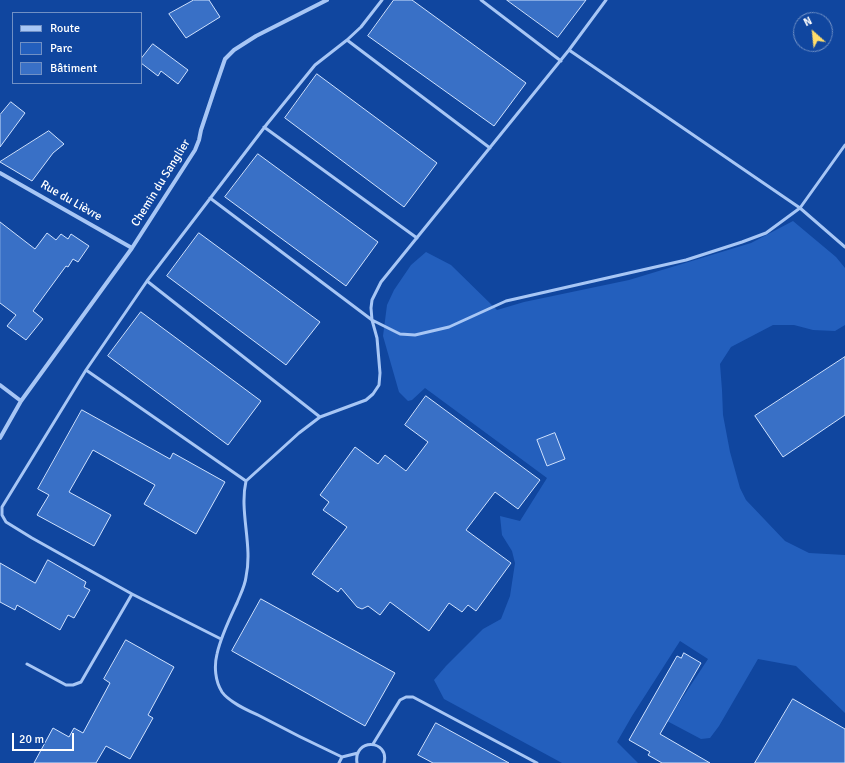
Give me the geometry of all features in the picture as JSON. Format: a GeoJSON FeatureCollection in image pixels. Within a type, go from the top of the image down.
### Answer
{"type":"FeatureCollection","features":[{"type":"Feature","properties":{"kind":"street","name":"Chemin du Sanglier"},"geometry":{"type":"LineString","coordinates":[[0,438],[21,401],[132,248],[195,150],[225,59],[234,50],[256,36],[327,0]]}},
{"type":"Feature","properties":{"kind":"street","name":"Rue du Lièvre"},"geometry":{"type":"LineString","coordinates":[[0,172],[132,248]]}},
{"type":"Feature","properties":{"kind":"street"},"geometry":{"type":"LineString","coordinates":[[0,384],[21,401]]}},
{"type":"Feature","properties":{"kind":"lane"},"geometry":{"type":"LineString","coordinates":[[220,639],[132,594],[32,538],[6,522],[2,515],[2,507],[86,370],[146,281],[264,127],[315,65],[361,27],[382,0]]}},
{"type":"Feature","properties":{"kind":"lane"},"geometry":{"type":"LineString","coordinates":[[481,0],[561,61]]}},
{"type":"Feature","properties":{"kind":"lane"},"geometry":{"type":"LineString","coordinates":[[342,758],[300,738],[235,703],[223,692],[217,679],[215,669],[220,639],[243,589],[248,569],[244,491],[246,480],[299,433],[320,417],[327,413],[366,400],[373,394],[379,385],[380,373],[377,338],[372,320],[372,300],[382,282],[561,61],[606,0]]}},
{"type":"Feature","properties":{"kind":"lane"},"geometry":{"type":"LineString","coordinates":[[346,40],[490,148]]}},
{"type":"Feature","properties":{"kind":"lane"},"geometry":{"type":"LineString","coordinates":[[569,50],[800,208],[845,247]]}},
{"type":"Feature","properties":{"kind":"lane"},"geometry":{"type":"LineString","coordinates":[[264,127],[417,238]]}},
{"type":"Feature","properties":{"kind":"lane"},"geometry":{"type":"LineString","coordinates":[[210,198],[372,320],[400,334],[415,335],[449,327],[506,301],[686,260],[766,233],[800,208],[845,145]]}},
{"type":"Feature","properties":{"kind":"lane"},"geometry":{"type":"LineString","coordinates":[[146,281],[320,417]]}},
{"type":"Feature","properties":{"kind":"lane"},"geometry":{"type":"LineString","coordinates":[[86,370],[246,480]]}},
{"type":"Feature","properties":{"kind":"lane"},"geometry":{"type":"LineString","coordinates":[[27,664],[66,685],[73,685],[81,682],[132,594]]}},
{"type":"Feature","properties":{"kind":"lane"},"geometry":{"type":"LineString","coordinates":[[373,744],[400,700],[406,697],[413,697],[537,763]]}},
{"type":"Feature","properties":{"kind":"lane"},"geometry":{"type":"LineString","coordinates":[[358,763],[357,758],[360,749],[364,746],[373,744],[381,748],[384,752],[384,763]]}},
{"type":"Feature","properties":{"kind":"lane"},"geometry":{"type":"LineString","coordinates":[[339,763],[342,758],[358,753]]}},
{"type":"Feature","properties":{"kind":"green space"},"geometry":{"type":"Polygon","coordinates":[[[793,221],[836,257],[845,268],[845,325],[835,331],[813,330],[794,325],[773,325],[731,347],[720,364],[723,415],[730,452],[740,488],[746,500],[785,541],[809,553],[845,555],[845,713],[796,666],[758,659],[719,726],[710,738],[701,739],[667,721],[708,659],[680,641],[617,742],[638,763],[562,763],[444,699],[434,680],[483,629],[501,619],[510,596],[515,563],[512,551],[502,535],[500,516],[520,521],[547,478],[425,388],[412,400],[408,401],[399,392],[383,336],[387,305],[394,290],[411,265],[426,252],[451,265],[497,310],[524,302],[629,280],[751,243],[793,221]]]}},
{"type":"Feature","properties":{"kind":"building"},"geometry":{"type":"Polygon","coordinates":[[[194,0],[209,0],[220,17],[186,38],[169,14],[194,0]]]}},
{"type":"Feature","properties":{"kind":"building"},"geometry":{"type":"Polygon","coordinates":[[[394,0],[412,0],[526,83],[494,126],[368,36],[394,0]]]}},
{"type":"Feature","properties":{"kind":"building"},"geometry":{"type":"Polygon","coordinates":[[[507,0],[586,0],[558,37],[507,0]]]}},
{"type":"Feature","properties":{"kind":"building"},"geometry":{"type":"Polygon","coordinates":[[[153,44],[188,70],[178,84],[161,71],[158,76],[142,64],[142,58],[153,44]]]}},
{"type":"Feature","properties":{"kind":"building"},"geometry":{"type":"Polygon","coordinates":[[[317,74],[437,163],[404,207],[285,118],[317,74]]]}},
{"type":"Feature","properties":{"kind":"building"},"geometry":{"type":"Polygon","coordinates":[[[11,102],[25,113],[0,147],[0,115],[11,102]]]}},
{"type":"Feature","properties":{"kind":"building"},"geometry":{"type":"Polygon","coordinates":[[[49,131],[64,144],[53,153],[32,181],[0,162],[49,131]]]}},
{"type":"Feature","properties":{"kind":"building"},"geometry":{"type":"Polygon","coordinates":[[[258,154],[378,242],[346,286],[225,197],[258,154]]]}},
{"type":"Feature","properties":{"kind":"building"},"geometry":{"type":"Polygon","coordinates":[[[0,222],[35,249],[47,233],[56,240],[61,234],[68,239],[71,234],[89,246],[78,262],[73,259],[68,267],[66,266],[33,311],[43,319],[26,340],[7,326],[16,315],[0,303],[0,222]]]}},
{"type":"Feature","properties":{"kind":"building"},"geometry":{"type":"Polygon","coordinates":[[[199,233],[320,322],[286,365],[167,276],[199,233]]]}},
{"type":"Feature","properties":{"kind":"building"},"geometry":{"type":"Polygon","coordinates":[[[141,312],[261,401],[228,445],[108,356],[141,312]]]}},
{"type":"Feature","properties":{"kind":"building"},"geometry":{"type":"Polygon","coordinates":[[[845,357],[845,415],[783,457],[755,416],[845,357]]]}},
{"type":"Feature","properties":{"kind":"building"},"geometry":{"type":"Polygon","coordinates":[[[426,396],[540,480],[518,509],[495,492],[466,530],[511,563],[476,611],[468,605],[462,612],[449,603],[429,631],[390,602],[380,615],[368,606],[362,609],[357,607],[341,588],[338,592],[312,574],[347,527],[323,510],[329,502],[320,495],[355,447],[378,464],[385,455],[406,471],[428,442],[405,425],[426,396]]]}},
{"type":"Feature","properties":{"kind":"building"},"geometry":{"type":"Polygon","coordinates":[[[82,410],[170,459],[173,453],[225,482],[196,534],[144,504],[155,485],[93,450],[69,492],[111,515],[94,546],[37,515],[49,495],[38,489],[82,410]]]}},
{"type":"Feature","properties":{"kind":"building"},"geometry":{"type":"Polygon","coordinates":[[[555,433],[565,459],[547,466],[537,440],[555,433]]]}},
{"type":"Feature","properties":{"kind":"building"},"geometry":{"type":"Polygon","coordinates":[[[48,560],[86,582],[84,587],[90,590],[74,618],[68,615],[60,630],[17,605],[15,610],[0,602],[0,563],[35,583],[48,560]]]}},
{"type":"Feature","properties":{"kind":"building"},"geometry":{"type":"Polygon","coordinates":[[[261,599],[395,673],[365,726],[232,651],[261,599]]]}},
{"type":"Feature","properties":{"kind":"building"},"geometry":{"type":"Polygon","coordinates":[[[126,640],[174,667],[148,715],[153,718],[130,759],[106,746],[96,763],[34,763],[53,728],[69,737],[74,728],[83,733],[110,683],[104,679],[126,640]]]}},
{"type":"Feature","properties":{"kind":"building"},"geometry":{"type":"Polygon","coordinates":[[[684,653],[701,663],[660,734],[710,763],[662,763],[648,755],[650,752],[629,740],[677,656],[681,658],[684,653]]]}},
{"type":"Feature","properties":{"kind":"building"},"geometry":{"type":"Polygon","coordinates":[[[793,699],[845,729],[845,763],[755,763],[793,699]]]}},
{"type":"Feature","properties":{"kind":"building"},"geometry":{"type":"Polygon","coordinates":[[[436,723],[509,763],[433,763],[418,755],[436,723]]]}}]}
